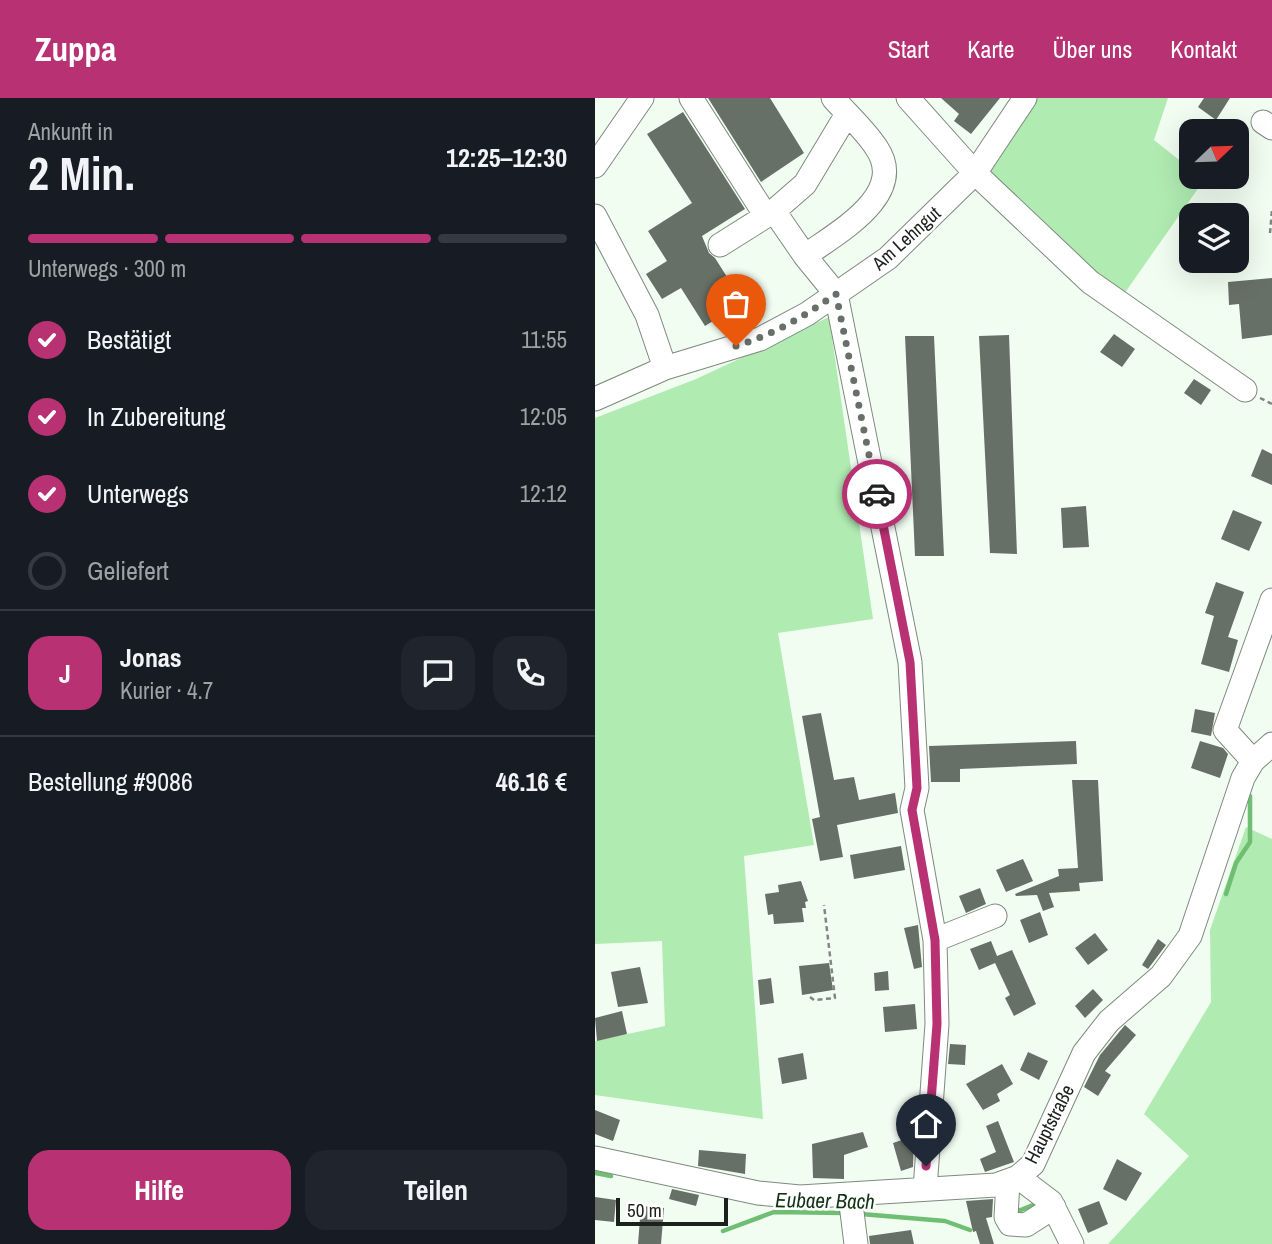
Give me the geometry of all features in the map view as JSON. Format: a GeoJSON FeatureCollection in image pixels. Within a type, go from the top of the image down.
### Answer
{"type":"FeatureCollection","features":[{"type":"Feature","properties":{"kind":"street"},"geometry":{"type":"LineString","coordinates":[[595,166],[642,98]]}},
{"type":"Feature","properties":{"kind":"street"},"geometry":{"type":"LineString","coordinates":[[691,98],[770,214],[836,294],[910,662],[917,788],[912,810],[935,940],[937,1024],[925,1189]]}},
{"type":"Feature","properties":{"kind":"street"},"geometry":{"type":"LineString","coordinates":[[908,98],[975,173],[1090,282],[1245,390]]}},
{"type":"Feature","properties":{"kind":"street","name":"Am Lehngut"},"geometry":{"type":"LineString","coordinates":[[595,399],[665,368],[760,339],[807,314],[888,258],[975,173],[1025,98]]}},
{"type":"Feature","properties":{"kind":"street"},"geometry":{"type":"LineString","coordinates":[[720,245],[770,214],[805,184],[840,106],[877,148],[885,165],[882,186],[867,211],[805,256]]}},
{"type":"Feature","properties":{"kind":"street"},"geometry":{"type":"LineString","coordinates":[[595,216],[647,315],[665,368]]}},
{"type":"Feature","properties":{"kind":"street"},"geometry":{"type":"LineString","coordinates":[[1254,761],[1224,730],[1272,600]]}},
{"type":"Feature","properties":{"kind":"street","name":"Hauptstraße"},"geometry":{"type":"LineString","coordinates":[[595,1158],[758,1193],[800,1197],[853,1217],[925,1189],[996,1185],[1013,1179],[1033,1164],[1084,1053],[1109,1021],[1161,976],[1190,936],[1243,778],[1254,761],[1272,744]]}},
{"type":"Feature","properties":{"kind":"street"},"geometry":{"type":"LineString","coordinates":[[935,940],[995,916]]}},
{"type":"Feature","properties":{"kind":"street"},"geometry":{"type":"LineString","coordinates":[[1054,1207],[1026,1225],[1010,1224],[1006,1217],[1013,1179],[1054,1207],[1072,1244]]}},
{"type":"Feature","properties":{"kind":"path"},"geometry":{"type":"LineString","coordinates":[[1270,233],[1272,210]]}},
{"type":"Feature","properties":{"kind":"path"},"geometry":{"type":"LineString","coordinates":[[810,997],[814,1000],[835,998],[824,905]]}},
{"type":"Feature","properties":{"kind":"green space"},"geometry":{"type":"Polygon","coordinates":[[[1032,98],[1168,98],[1154,140],[1179,160],[1179,189],[1198,189],[1188,203],[1179,203],[1179,216],[1117,304],[978,185],[1032,98]]]}},
{"type":"Feature","properties":{"kind":"green space"},"geometry":{"type":"Polygon","coordinates":[[[829,317],[873,619],[778,633],[814,845],[744,856],[763,1119],[595,1095],[595,1041],[665,1026],[662,941],[595,944],[595,418],[696,379],[829,317]]]}},
{"type":"Feature","properties":{"kind":"green space"},"geometry":{"type":"Polygon","coordinates":[[[1246,827],[1272,839],[1272,1244],[1108,1244],[1189,1156],[1144,1114],[1211,1002],[1210,930],[1246,827]]]}},
{"type":"Feature","properties":{"kind":"building"},"geometry":{"type":"Polygon","coordinates":[[[708,98],[770,98],[804,153],[761,182],[708,98]]]}},
{"type":"Feature","properties":{"kind":"building"},"geometry":{"type":"Polygon","coordinates":[[[941,98],[1000,98],[971,134],[954,121],[959,114],[941,98]]]}},
{"type":"Feature","properties":{"kind":"building"},"geometry":{"type":"Polygon","coordinates":[[[1204,98],[1230,98],[1217,119],[1198,107],[1204,98]]]}},
{"type":"Feature","properties":{"kind":"building"},"geometry":{"type":"Polygon","coordinates":[[[683,112],[745,209],[702,236],[709,253],[743,302],[705,326],[681,288],[662,299],[646,274],[667,261],[648,231],[692,203],[647,134],[683,112]]]}},
{"type":"Feature","properties":{"kind":"building"},"geometry":{"type":"Polygon","coordinates":[[[1272,278],[1272,335],[1242,339],[1239,304],[1229,305],[1228,282],[1272,278]]]}},
{"type":"Feature","properties":{"kind":"building"},"geometry":{"type":"Polygon","coordinates":[[[1114,334],[1135,349],[1122,367],[1100,352],[1114,334]]]}},
{"type":"Feature","properties":{"kind":"building"},"geometry":{"type":"Polygon","coordinates":[[[1009,335],[1017,554],[990,553],[979,336],[1009,335]]]}},
{"type":"Feature","properties":{"kind":"building"},"geometry":{"type":"Polygon","coordinates":[[[905,336],[934,336],[944,556],[915,556],[905,336]]]}},
{"type":"Feature","properties":{"kind":"building"},"geometry":{"type":"Polygon","coordinates":[[[1194,379],[1211,390],[1201,405],[1184,393],[1194,379]]]}},
{"type":"Feature","properties":{"kind":"building"},"geometry":{"type":"Polygon","coordinates":[[[1262,449],[1272,454],[1272,485],[1251,476],[1262,449]]]}},
{"type":"Feature","properties":{"kind":"building"},"geometry":{"type":"Polygon","coordinates":[[[1086,506],[1089,547],[1063,548],[1061,508],[1086,506]]]}},
{"type":"Feature","properties":{"kind":"building"},"geometry":{"type":"Polygon","coordinates":[[[1233,510],[1262,522],[1249,551],[1221,539],[1233,510]]]}},
{"type":"Feature","properties":{"kind":"building"},"geometry":{"type":"Polygon","coordinates":[[[1216,582],[1244,592],[1228,637],[1238,640],[1229,672],[1201,664],[1214,616],[1205,613],[1216,582]]]}},
{"type":"Feature","properties":{"kind":"building"},"geometry":{"type":"Polygon","coordinates":[[[1195,709],[1215,713],[1211,736],[1191,732],[1195,709]]]}},
{"type":"Feature","properties":{"kind":"building"},"geometry":{"type":"Polygon","coordinates":[[[821,713],[834,780],[854,777],[859,800],[895,793],[898,813],[837,825],[843,857],[820,861],[812,819],[820,817],[802,716],[821,713]]]}},
{"type":"Feature","properties":{"kind":"building"},"geometry":{"type":"Polygon","coordinates":[[[1076,741],[1077,764],[960,769],[960,782],[931,782],[929,746],[1076,741]]]}},
{"type":"Feature","properties":{"kind":"building"},"geometry":{"type":"Polygon","coordinates":[[[1200,741],[1223,748],[1228,754],[1220,778],[1191,768],[1200,741]]]}},
{"type":"Feature","properties":{"kind":"building"},"geometry":{"type":"Polygon","coordinates":[[[1072,780],[1098,780],[1103,881],[1079,883],[1080,891],[1049,893],[1054,907],[1043,911],[1037,895],[1015,894],[1059,876],[1058,869],[1078,868],[1072,780]]]}},
{"type":"Feature","properties":{"kind":"building"},"geometry":{"type":"Polygon","coordinates":[[[901,846],[905,870],[854,879],[850,855],[901,846]]]}},
{"type":"Feature","properties":{"kind":"building"},"geometry":{"type":"Polygon","coordinates":[[[1023,859],[1033,881],[1006,892],[996,870],[1023,859]]]}},
{"type":"Feature","properties":{"kind":"building"},"geometry":{"type":"Polygon","coordinates":[[[801,881],[808,901],[805,902],[806,908],[802,908],[804,922],[774,924],[773,914],[768,915],[765,894],[779,892],[778,885],[801,881]]]}},
{"type":"Feature","properties":{"kind":"building"},"geometry":{"type":"Polygon","coordinates":[[[980,888],[986,904],[966,913],[959,896],[980,888]]]}},
{"type":"Feature","properties":{"kind":"building"},"geometry":{"type":"Polygon","coordinates":[[[1040,912],[1048,935],[1029,943],[1020,920],[1040,912]]]}},
{"type":"Feature","properties":{"kind":"building"},"geometry":{"type":"Polygon","coordinates":[[[918,925],[922,967],[914,969],[904,928],[918,925]]]}},
{"type":"Feature","properties":{"kind":"building"},"geometry":{"type":"Polygon","coordinates":[[[1095,933],[1108,950],[1088,965],[1075,948],[1095,933]]]}},
{"type":"Feature","properties":{"kind":"building"},"geometry":{"type":"Polygon","coordinates":[[[1158,939],[1166,945],[1148,969],[1142,965],[1158,939]]]}},
{"type":"Feature","properties":{"kind":"building"},"geometry":{"type":"Polygon","coordinates":[[[991,941],[997,956],[1012,950],[1036,1004],[1014,1016],[1005,998],[1010,995],[995,963],[979,970],[970,949],[991,941]]]}},
{"type":"Feature","properties":{"kind":"building"},"geometry":{"type":"Polygon","coordinates":[[[829,963],[833,990],[802,995],[799,966],[829,963]]]}},
{"type":"Feature","properties":{"kind":"building"},"geometry":{"type":"Polygon","coordinates":[[[640,967],[648,1003],[618,1007],[611,972],[640,967]]]}},
{"type":"Feature","properties":{"kind":"building"},"geometry":{"type":"Polygon","coordinates":[[[888,971],[889,990],[875,991],[874,973],[888,971]]]}},
{"type":"Feature","properties":{"kind":"building"},"geometry":{"type":"Polygon","coordinates":[[[771,978],[774,1003],[760,1005],[758,980],[771,978]]]}},
{"type":"Feature","properties":{"kind":"building"},"geometry":{"type":"Polygon","coordinates":[[[1093,989],[1103,1000],[1085,1018],[1075,1006],[1093,989]]]}},
{"type":"Feature","properties":{"kind":"building"},"geometry":{"type":"Polygon","coordinates":[[[915,1004],[917,1029],[885,1032],[883,1007],[915,1004]]]}},
{"type":"Feature","properties":{"kind":"building"},"geometry":{"type":"Polygon","coordinates":[[[622,1011],[627,1034],[597,1041],[595,1018],[622,1011]]]}},
{"type":"Feature","properties":{"kind":"building"},"geometry":{"type":"Polygon","coordinates":[[[1125,1025],[1136,1035],[1105,1071],[1111,1075],[1098,1096],[1084,1087],[1100,1055],[1125,1025]]]}},
{"type":"Feature","properties":{"kind":"building"},"geometry":{"type":"Polygon","coordinates":[[[950,1044],[966,1045],[965,1065],[948,1064],[950,1044]]]}},
{"type":"Feature","properties":{"kind":"building"},"geometry":{"type":"Polygon","coordinates":[[[1028,1052],[1048,1061],[1039,1080],[1020,1070],[1028,1052]]]}},
{"type":"Feature","properties":{"kind":"building"},"geometry":{"type":"Polygon","coordinates":[[[803,1053],[807,1079],[782,1084],[778,1058],[803,1053]]]}},
{"type":"Feature","properties":{"kind":"building"},"geometry":{"type":"Polygon","coordinates":[[[1002,1064],[1013,1084],[997,1094],[1000,1101],[983,1110],[966,1084],[1002,1064]]]}},
{"type":"Feature","properties":{"kind":"building"},"geometry":{"type":"Polygon","coordinates":[[[595,1110],[620,1120],[613,1141],[595,1134],[595,1110]]]}},
{"type":"Feature","properties":{"kind":"building"},"geometry":{"type":"Polygon","coordinates":[[[998,1121],[1014,1162],[985,1172],[980,1159],[996,1152],[986,1126],[998,1121]]]}},
{"type":"Feature","properties":{"kind":"building"},"geometry":{"type":"Polygon","coordinates":[[[863,1132],[868,1147],[844,1155],[844,1179],[813,1178],[812,1144],[863,1132]]]}},
{"type":"Feature","properties":{"kind":"building"},"geometry":{"type":"Polygon","coordinates":[[[914,1136],[913,1167],[901,1171],[893,1143],[914,1136]]]}},
{"type":"Feature","properties":{"kind":"building"},"geometry":{"type":"Polygon","coordinates":[[[699,1150],[746,1154],[745,1174],[698,1166],[699,1150]]]}},
{"type":"Feature","properties":{"kind":"building"},"geometry":{"type":"Polygon","coordinates":[[[1117,1159],[1142,1173],[1126,1201],[1103,1189],[1117,1159]]]}},
{"type":"Feature","properties":{"kind":"building"},"geometry":{"type":"Polygon","coordinates":[[[672,1189],[699,1195],[696,1206],[669,1199],[672,1189]]]}},
{"type":"Feature","properties":{"kind":"building"},"geometry":{"type":"Polygon","coordinates":[[[595,1197],[616,1200],[614,1222],[595,1220],[595,1197]]]}},
{"type":"Feature","properties":{"kind":"building"},"geometry":{"type":"Polygon","coordinates":[[[993,1199],[992,1217],[986,1218],[994,1244],[980,1244],[976,1231],[973,1232],[966,1201],[993,1199]]]}},
{"type":"Feature","properties":{"kind":"building"},"geometry":{"type":"Polygon","coordinates":[[[1099,1201],[1108,1224],[1088,1233],[1078,1209],[1099,1201]]]}},
{"type":"Feature","properties":{"kind":"building"},"geometry":{"type":"Polygon","coordinates":[[[641,1206],[664,1208],[661,1244],[638,1244],[641,1206]]]}},
{"type":"Feature","properties":{"kind":"building"},"geometry":{"type":"Polygon","coordinates":[[[911,1230],[914,1244],[870,1244],[869,1236],[911,1230]]]}},
{"type":"Feature","properties":{"kind":"waterway"},"geometry":{"type":"LineString","coordinates":[[1226,894],[1236,863],[1250,842],[1250,796]]}},
{"type":"Feature","properties":{"kind":"waterway"},"geometry":{"type":"LineString","coordinates":[[595,1173],[611,1176]]}},
{"type":"Feature","properties":{"kind":"waterway"},"geometry":{"type":"LineString","coordinates":[[1016,1212],[1038,1203]]}},
{"type":"Feature","properties":{"kind":"waterway","name":"Eubaer Bach"},"geometry":{"type":"LineString","coordinates":[[723,1231],[774,1212],[845,1213]]}},
{"type":"Feature","properties":{"kind":"waterway","name":"Eubaer Bach"},"geometry":{"type":"LineString","coordinates":[[861,1214],[945,1221],[970,1230]]}},
{"type":"Feature","properties":{"kind":"way so far"},"geometry":{"type":"LineString","coordinates":[[736,346],[760,339],[807,314],[836,294],[877,494]]}},
{"type":"Feature","properties":{"kind":"route"},"geometry":{"type":"LineString","coordinates":[[877,494],[910,662],[917,788],[912,810],[935,940],[937,1024],[926,1166]]}}]}
